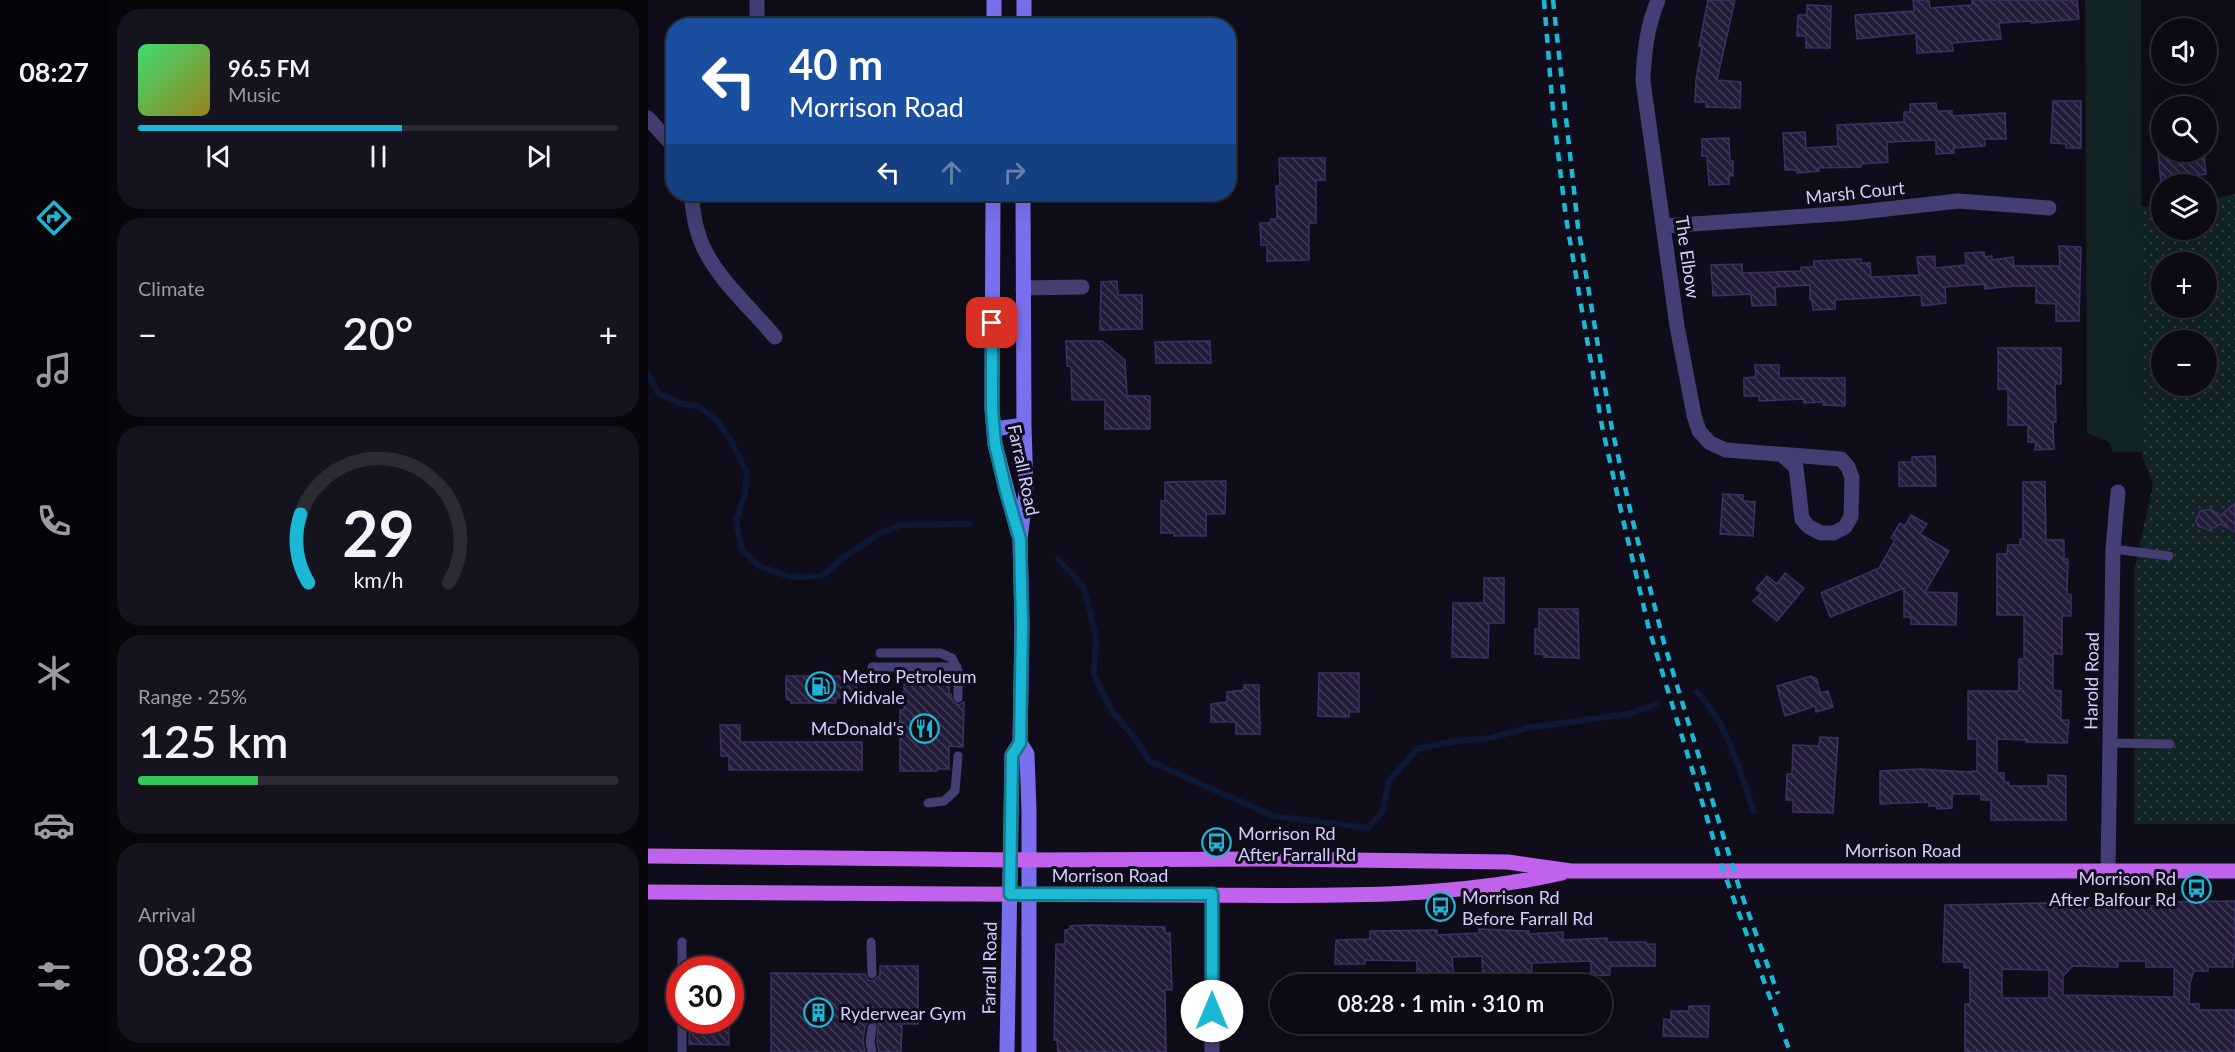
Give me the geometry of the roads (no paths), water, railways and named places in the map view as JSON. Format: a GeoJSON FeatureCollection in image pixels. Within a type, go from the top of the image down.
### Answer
{"type":"FeatureCollection","features":[{"type":"Feature","properties":{"kind":"main road"},"geometry":{"type":"LineString","coordinates":[[994,0],[994,18]]}},
{"type":"Feature","properties":{"kind":"main road"},"geometry":{"type":"LineString","coordinates":[[1024,0],[1024,18]]}},
{"type":"Feature","properties":{"kind":"main road","name":"Farrall Road"},"geometry":{"type":"LineString","coordinates":[[993,201],[994,429],[1006,491],[1020,539]]}},
{"type":"Feature","properties":{"kind":"main road","name":"Farrall Road"},"geometry":{"type":"LineString","coordinates":[[1007,1052],[1012,755],[1020,743],[1022,625],[1020,539],[1026,492],[1023,201]]}},
{"type":"Feature","properties":{"kind":"main road"},"geometry":{"type":"LineString","coordinates":[[992,323],[1023,323]]}},
{"type":"Feature","properties":{"kind":"main road"},"geometry":{"type":"LineString","coordinates":[[994,429],[1024,425]]}},
{"type":"Feature","properties":{"kind":"main road","name":"Farrall Road"},"geometry":{"type":"LineString","coordinates":[[1020,743],[1027,754],[1029,1052]]}},
{"type":"Feature","properties":{"kind":"main road","name":"Morrison Road"},"geometry":{"type":"LineString","coordinates":[[648,856],[1508,862],[1571,871],[2235,871]]}},
{"type":"Feature","properties":{"kind":"main road","name":"Morrison Road"},"geometry":{"type":"LineString","coordinates":[[648,892],[1393,894],[1465,890],[1520,882],[1571,871]]}},
{"type":"Feature","properties":{"kind":"street"},"geometry":{"type":"LineString","coordinates":[[757,0],[757,18]]}},
{"type":"Feature","properties":{"kind":"street","name":"The Elbow"},"geometry":{"type":"LineString","coordinates":[[1658,0],[1650,21],[1644,50],[1643,81],[1677,326],[1699,431],[1710,443],[1726,450],[1841,459],[1848,467],[1852,478],[1851,517],[1845,527],[1834,533],[1821,533],[1809,527],[1802,519],[1796,467],[1782,455]]}},
{"type":"Feature","properties":{"kind":"street"},"geometry":{"type":"LineString","coordinates":[[648,118],[666,138]]}},
{"type":"Feature","properties":{"kind":"street"},"geometry":{"type":"LineString","coordinates":[[692,201],[694,219],[702,245],[717,270],[775,337]]}},
{"type":"Feature","properties":{"kind":"street","name":"Marsh Court"},"geometry":{"type":"LineString","coordinates":[[1664,226],[1851,213],[1958,201],[2049,208]]}},
{"type":"Feature","properties":{"kind":"street"},"geometry":{"type":"LineString","coordinates":[[1023,288],[1082,287]]}},
{"type":"Feature","properties":{"kind":"street","name":"Harold Road"},"geometry":{"type":"LineString","coordinates":[[2108,870],[2114,549],[2118,492]]}},
{"type":"Feature","properties":{"kind":"street"},"geometry":{"type":"LineString","coordinates":[[1212,894],[1212,1052]]}},
{"type":"Feature","properties":{"kind":"lane"},"geometry":{"type":"LineString","coordinates":[[2114,549],[2169,556]]}},
{"type":"Feature","properties":{"kind":"lane"},"geometry":{"type":"LineString","coordinates":[[880,653],[940,653],[952,658],[957,667],[958,698]]}},
{"type":"Feature","properties":{"kind":"lane"},"geometry":{"type":"LineString","coordinates":[[872,667],[957,667]]}},
{"type":"Feature","properties":{"kind":"lane"},"geometry":{"type":"LineString","coordinates":[[2109,743],[2170,744]]}},
{"type":"Feature","properties":{"kind":"lane"},"geometry":{"type":"LineString","coordinates":[[927,803],[945,801],[955,791],[958,756]]}},
{"type":"Feature","properties":{"kind":"lane"},"geometry":{"type":"LineString","coordinates":[[682,942],[682,956]]}},
{"type":"Feature","properties":{"kind":"lane"},"geometry":{"type":"LineString","coordinates":[[871,942],[872,974]]}},
{"type":"Feature","properties":{"kind":"lane"},"geometry":{"type":"LineString","coordinates":[[871,1051],[872,1028]]}},
{"type":"Feature","properties":{"kind":"lane"},"geometry":{"type":"LineString","coordinates":[[682,1034],[682,1052]]}},
{"type":"Feature","properties":{"kind":"waterway"},"geometry":{"type":"LineString","coordinates":[[648,374],[658,393],[682,404],[698,406],[717,421],[731,441],[747,473],[745,493],[736,521],[742,549],[759,566],[790,577],[822,576],[847,555],[880,533],[901,525],[970,524]]}},
{"type":"Feature","properties":{"kind":"waterway"},"geometry":{"type":"LineString","coordinates":[[1058,559],[1083,586],[1096,637],[1094,675],[1112,711],[1136,740],[1149,761],[1273,816],[1368,828],[1382,812],[1389,781],[1417,749],[1456,741],[1490,738],[1527,728],[1628,714],[1657,704]]}},
{"type":"Feature","properties":{"kind":"waterway"},"geometry":{"type":"LineString","coordinates":[[1697,692],[1725,733],[1754,812]]}},
{"type":"Feature","properties":{"kind":"railway"},"geometry":{"type":"LineString","coordinates":[[1544,0],[1553,111],[1566,218],[1602,426],[1621,511],[1649,629],[1723,870],[1790,1052]]}},
{"type":"Feature","properties":{"kind":"railway"},"geometry":{"type":"LineString","coordinates":[[1553,0],[1578,227],[1612,429],[1632,518],[1664,643],[1739,887],[1778,994]]}},
{"type":"Feature","properties":{"kind":"place","name":"Metro Petroleum Midvale"},"geometry":{"type":"Point","coordinates":[821,686]}},
{"type":"Feature","properties":{"kind":"place","name":"McDonald's"},"geometry":{"type":"Point","coordinates":[925,728]}},
{"type":"Feature","properties":{"kind":"place","name":"Morrison Rd After Farrall Rd"},"geometry":{"type":"Point","coordinates":[1217,843]}},
{"type":"Feature","properties":{"kind":"place","name":"Morrison Rd After Balfour Rd"},"geometry":{"type":"Point","coordinates":[2197,888]}},
{"type":"Feature","properties":{"kind":"place","name":"Morrison Rd Before Farrall Rd"},"geometry":{"type":"Point","coordinates":[1441,907]}},
{"type":"Feature","properties":{"kind":"place","name":"Ryderwear Gym"},"geometry":{"type":"Point","coordinates":[819,1013]}}]}
